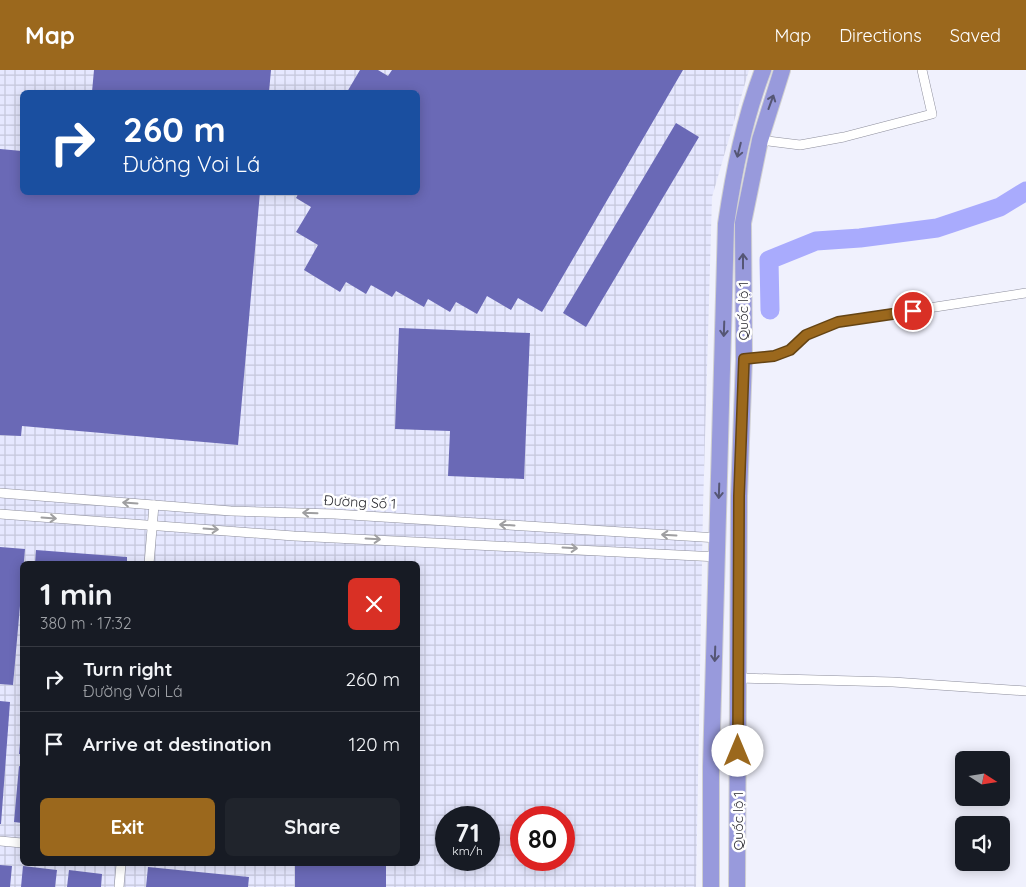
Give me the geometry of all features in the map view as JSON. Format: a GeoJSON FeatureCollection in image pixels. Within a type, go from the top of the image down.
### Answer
{"type":"FeatureCollection","features":[{"type":"Feature","properties":{"kind":"highway","name":"Quốc lộ 1"},"geometry":{"type":"LineString","coordinates":[[711,887],[711,767],[726,224],[738,155],[751,102],[763,70]]}},
{"type":"Feature","properties":{"kind":"highway","name":"Quốc lộ 1"},"geometry":{"type":"LineString","coordinates":[[737,887],[739,537],[744,359],[743,223],[760,140],[782,70]]}},
{"type":"Feature","properties":{"kind":"highway"},"geometry":{"type":"LineString","coordinates":[[718,538],[739,537]]}},
{"type":"Feature","properties":{"kind":"highway"},"geometry":{"type":"LineString","coordinates":[[718,557],[739,557]]}},
{"type":"Feature","properties":{"kind":"street"},"geometry":{"type":"LineString","coordinates":[[760,140],[800,145],[932,114],[922,70]]}},
{"type":"Feature","properties":{"kind":"street"},"geometry":{"type":"LineString","coordinates":[[744,359],[774,356],[790,350],[806,335],[838,322],[1026,293]]}},
{"type":"Feature","properties":{"kind":"street","name":"Đường Số 1"},"geometry":{"type":"LineString","coordinates":[[0,492],[154,505],[718,538]]}},
{"type":"Feature","properties":{"kind":"street"},"geometry":{"type":"LineString","coordinates":[[149,561],[154,505]]}},
{"type":"Feature","properties":{"kind":"street"},"geometry":{"type":"LineString","coordinates":[[0,514],[294,536],[718,557]]}},
{"type":"Feature","properties":{"kind":"street"},"geometry":{"type":"LineString","coordinates":[[738,678],[893,682],[1026,691]]}},
{"type":"Feature","properties":{"kind":"street"},"geometry":{"type":"LineString","coordinates":[[0,841],[20,843]]}},
{"type":"Feature","properties":{"kind":"street"},"geometry":{"type":"LineString","coordinates":[[120,887],[121,866]]}},
{"type":"Feature","properties":{"kind":"shaded area"},"geometry":{"type":"Polygon","coordinates":[[[0,70],[749,70],[712,197],[703,508],[696,887],[0,887],[0,70]]]}},
{"type":"Feature","properties":{"kind":"building"},"geometry":{"type":"Polygon","coordinates":[[[94,70],[271,70],[269,90],[92,90],[94,70]]]}},
{"type":"Feature","properties":{"kind":"building"},"geometry":{"type":"Polygon","coordinates":[[[360,70],[378,70],[388,76],[392,70],[683,70],[542,312],[518,298],[511,310],[487,296],[477,314],[456,302],[450,312],[428,299],[424,307],[396,291],[392,297],[371,285],[366,294],[346,282],[340,292],[304,270],[318,245],[296,232],[311,207],[296,198],[298,195],[420,195],[420,90],[348,90],[360,70]]]}},
{"type":"Feature","properties":{"kind":"building"},"geometry":{"type":"Polygon","coordinates":[[[676,123],[699,137],[586,327],[563,313],[676,123]]]}},
{"type":"Feature","properties":{"kind":"building"},"geometry":{"type":"Polygon","coordinates":[[[0,149],[20,151],[20,195],[260,195],[238,445],[22,426],[21,436],[0,435],[0,149]]]}},
{"type":"Feature","properties":{"kind":"building"},"geometry":{"type":"Polygon","coordinates":[[[399,328],[530,333],[524,479],[448,476],[450,431],[395,429],[399,328]]]}},
{"type":"Feature","properties":{"kind":"building"},"geometry":{"type":"Polygon","coordinates":[[[0,547],[25,549],[24,561],[20,561],[20,606],[13,685],[0,684],[0,547]]]}},
{"type":"Feature","properties":{"kind":"building"},"geometry":{"type":"Polygon","coordinates":[[[36,550],[127,557],[127,561],[35,561],[36,550]]]}},
{"type":"Feature","properties":{"kind":"building"},"geometry":{"type":"Polygon","coordinates":[[[0,701],[10,702],[1,824],[0,824],[0,701]]]}},
{"type":"Feature","properties":{"kind":"building"},"geometry":{"type":"Polygon","coordinates":[[[19,766],[20,823],[14,822],[19,766]]]}},
{"type":"Feature","properties":{"kind":"building"},"geometry":{"type":"Polygon","coordinates":[[[0,865],[12,866],[10,887],[0,887],[0,865]]]}},
{"type":"Feature","properties":{"kind":"building"},"geometry":{"type":"Polygon","coordinates":[[[23,866],[57,870],[55,887],[21,887],[23,866]]]}},
{"type":"Feature","properties":{"kind":"building"},"geometry":{"type":"Polygon","coordinates":[[[295,866],[386,866],[386,887],[295,887],[295,866]]]}},
{"type":"Feature","properties":{"kind":"building"},"geometry":{"type":"Polygon","coordinates":[[[148,867],[249,877],[248,887],[146,887],[148,867]]]}},
{"type":"Feature","properties":{"kind":"building"},"geometry":{"type":"Polygon","coordinates":[[[69,870],[102,874],[101,887],[67,887],[69,870]]]}},
{"type":"Feature","properties":{"kind":"waterway"},"geometry":{"type":"LineString","coordinates":[[770,310],[769,260],[816,241],[860,238],[937,228],[1000,207],[1026,191]]}},
{"type":"Feature","properties":{"kind":"route"},"geometry":{"type":"LineString","coordinates":[[738,751],[739,496],[744,359],[774,356],[790,350],[806,335],[838,322],[913,311]]}}]}
